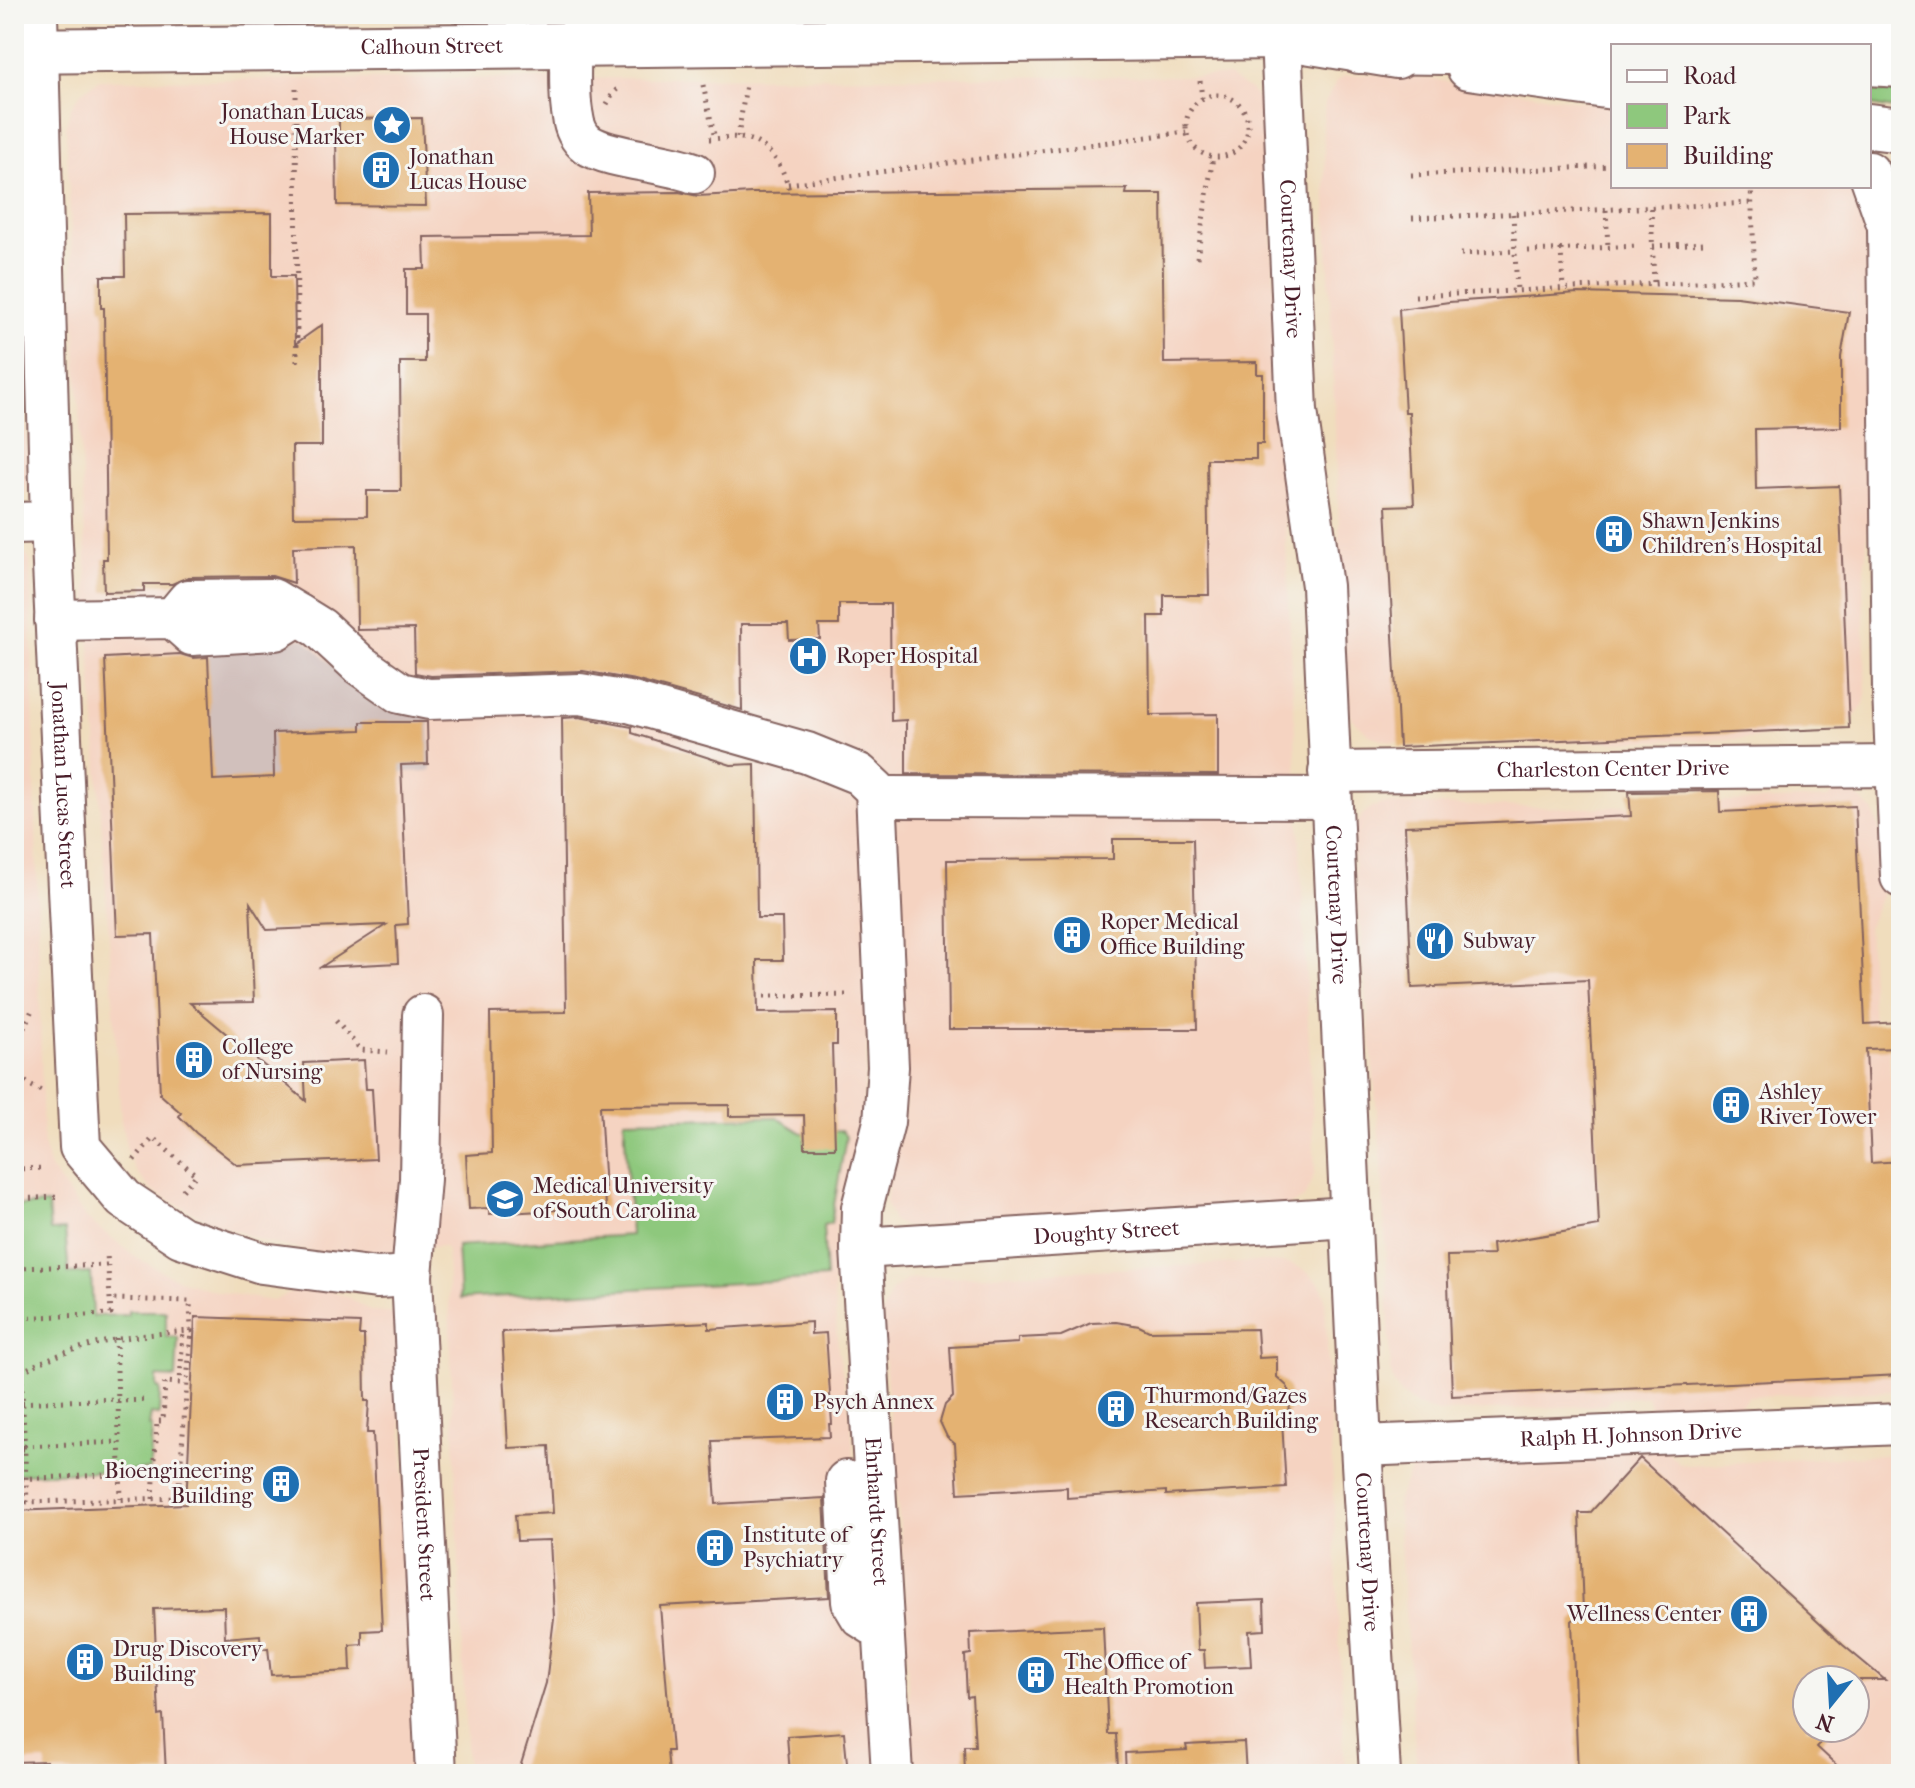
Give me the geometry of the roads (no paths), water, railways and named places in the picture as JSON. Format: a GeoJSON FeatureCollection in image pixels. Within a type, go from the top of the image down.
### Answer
{"type":"FeatureCollection","features":[{"type":"Feature","properties":{"kind":"main road"},"geometry":{"type":"LineString","coordinates":[[1650,18],[1694,14]]}},
{"type":"Feature","properties":{"kind":"main road"},"geometry":{"type":"LineString","coordinates":[[1650,18],[1901,33]]}},
{"type":"Feature","properties":{"kind":"main road","name":"Calhoun Street"},"geometry":{"type":"LineString","coordinates":[[29,39],[1280,22],[1323,25],[1356,20],[1650,18]]}},
{"type":"Feature","properties":{"kind":"main road","name":"Calhoun Street"},"geometry":{"type":"LineString","coordinates":[[1280,22],[1359,51]]}},
{"type":"Feature","properties":{"kind":"main road"},"geometry":{"type":"LineString","coordinates":[[1359,51],[1611,54]]}},
{"type":"Feature","properties":{"kind":"main road"},"geometry":{"type":"LineString","coordinates":[[1359,51],[1611,87]]}},
{"type":"Feature","properties":{"kind":"main road"},"geometry":{"type":"LineString","coordinates":[[1871,63],[1901,65]]}},
{"type":"Feature","properties":{"kind":"main road"},"geometry":{"type":"LineString","coordinates":[[1871,126],[1901,130]]}},
{"type":"Feature","properties":{"kind":"street","name":"Courtenay Drive"},"geometry":{"type":"LineString","coordinates":[[1280,22],[1297,411],[1322,586],[1361,1446],[1380,1774]]}},
{"type":"Feature","properties":{"kind":"street"},"geometry":{"type":"LineString","coordinates":[[565,33],[573,120],[579,136],[588,145],[694,173]]}},
{"type":"Feature","properties":{"kind":"street","name":"Jonathan Lucas Street"},"geometry":{"type":"LineString","coordinates":[[29,39],[32,522],[55,620],[80,1147],[124,1199],[181,1237],[262,1263],[377,1278],[412,1276]]}},
{"type":"Feature","properties":{"kind":"street"},"geometry":{"type":"LineString","coordinates":[[1871,175],[1895,215],[1896,766],[1901,877]]}},
{"type":"Feature","properties":{"kind":"street"},"geometry":{"type":"LineString","coordinates":[[55,620],[173,618],[192,635],[275,630],[299,615],[320,628],[360,665],[400,693],[429,699],[580,694],[629,702],[807,753],[859,774],[876,790],[877,797]]}},
{"type":"Feature","properties":{"kind":"street","name":"Charleston Center Drive"},"geometry":{"type":"LineString","coordinates":[[877,797],[1896,766]]}},
{"type":"Feature","properties":{"kind":"street","name":"Ehrhardt Street"},"geometry":{"type":"LineString","coordinates":[[877,797],[888,1067],[884,1122],[862,1208],[861,1248],[892,1774]]}},
{"type":"Feature","properties":{"kind":"street","name":"President Street"},"geometry":{"type":"LineString","coordinates":[[423,1015],[420,1179],[412,1276],[436,1774]]}},
{"type":"Feature","properties":{"kind":"street","name":"Doughty Street"},"geometry":{"type":"LineString","coordinates":[[861,1248],[1350,1217]]}},
{"type":"Feature","properties":{"kind":"street","name":"Ralph H. Johnson Drive"},"geometry":{"type":"LineString","coordinates":[[1361,1446],[1901,1424]]}},
{"type":"Feature","properties":{"kind":"street"},"geometry":{"type":"LineString","coordinates":[[846,1481],[852,1602],[861,1617],[883,1631]]}},
{"type":"Feature","properties":{"kind":"place","name":"Jonathan Lucas House Marker"},"geometry":{"type":"Point","coordinates":[392,125]}},
{"type":"Feature","properties":{"kind":"place","name":"Jonathan Lucas House"},"geometry":{"type":"Point","coordinates":[381,170]}},
{"type":"Feature","properties":{"kind":"place","name":"Shawn Jenkins Children's Hospital"},"geometry":{"type":"Point","coordinates":[1614,534]}},
{"type":"Feature","properties":{"kind":"place","name":"Roper Hospital"},"geometry":{"type":"Point","coordinates":[808,656]}},
{"type":"Feature","properties":{"kind":"place","name":"Roper Medical Office Building"},"geometry":{"type":"Point","coordinates":[1072,935]}},
{"type":"Feature","properties":{"kind":"place","name":"Subway"},"geometry":{"type":"Point","coordinates":[1435,941]}},
{"type":"Feature","properties":{"kind":"place","name":"College of Nursing"},"geometry":{"type":"Point","coordinates":[194,1060]}},
{"type":"Feature","properties":{"kind":"place","name":"Ashley River Tower"},"geometry":{"type":"Point","coordinates":[1731,1105]}},
{"type":"Feature","properties":{"kind":"place","name":"Medical University of South Carolina"},"geometry":{"type":"Point","coordinates":[505,1199]}},
{"type":"Feature","properties":{"kind":"place","name":"Psych Annex"},"geometry":{"type":"Point","coordinates":[785,1402]}},
{"type":"Feature","properties":{"kind":"place","name":"Thurmond/Gazes Research Building"},"geometry":{"type":"Point","coordinates":[1116,1409]}},
{"type":"Feature","properties":{"kind":"place","name":"Bioengineering Building"},"geometry":{"type":"Point","coordinates":[281,1484]}},
{"type":"Feature","properties":{"kind":"place","name":"Institute of Psychiatry"},"geometry":{"type":"Point","coordinates":[715,1548]}},
{"type":"Feature","properties":{"kind":"place","name":"Wellness Center"},"geometry":{"type":"Point","coordinates":[1749,1614]}},
{"type":"Feature","properties":{"kind":"place","name":"Drug Discovery Building"},"geometry":{"type":"Point","coordinates":[85,1662]}},
{"type":"Feature","properties":{"kind":"place","name":"The Office of Health Promotion"},"geometry":{"type":"Point","coordinates":[1036,1675]}}]}
